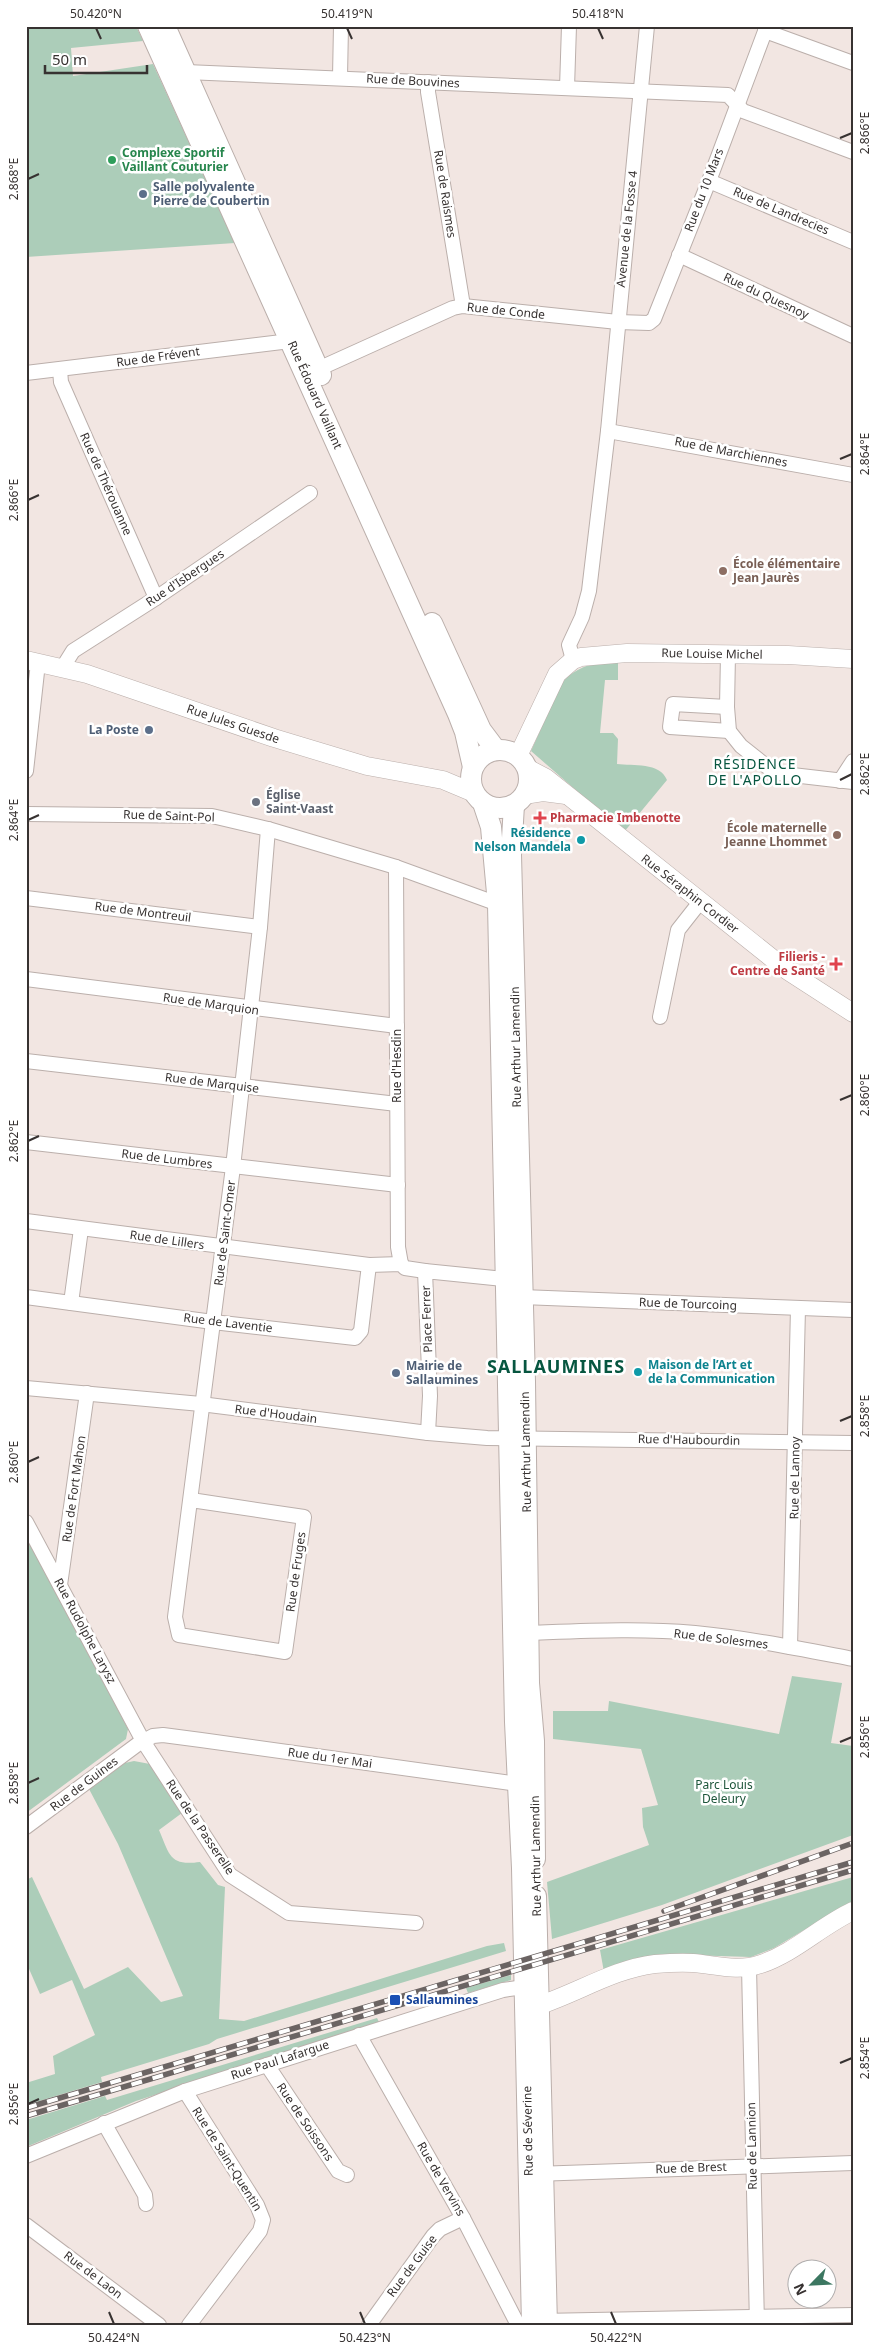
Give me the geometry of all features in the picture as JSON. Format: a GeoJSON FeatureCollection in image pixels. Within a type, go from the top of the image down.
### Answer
{"type":"FeatureCollection","features":[{"type":"Feature","properties":{"kind":"main road","name":"Rue Édouard Vaillant"},"geometry":{"type":"LineString","coordinates":[[148,26],[466,732],[472,769]]}},
{"type":"Feature","properties":{"kind":"main road","name":"Rue Édouard Vaillant"},"geometry":{"type":"LineString","coordinates":[[165,26],[481,730],[496,750]]}},
{"type":"Feature","properties":{"kind":"main road"},"geometry":{"type":"LineString","coordinates":[[496,750],[504,750],[522,762],[529,782],[519,800],[504,808],[493,808],[478,798],[470,781],[472,769],[479,759],[496,750]]}},
{"type":"Feature","properties":{"kind":"main road","name":"Rue Arthur Lamendin"},"geometry":{"type":"LineString","coordinates":[[478,798],[491,828],[494,847],[517,1285]]}},
{"type":"Feature","properties":{"kind":"main road","name":"Rue Arthur Lamendin"},"geometry":{"type":"LineString","coordinates":[[519,800],[511,855],[518,1438],[515,1722],[526,1786],[536,1991]]}},
{"type":"Feature","properties":{"kind":"main road","name":"Rue Arthur Lamendin"},"geometry":{"type":"LineString","coordinates":[[518,1438],[528,1633],[523,1938]]}},
{"type":"Feature","properties":{"kind":"main road","name":"Rue de Séverine"},"geometry":{"type":"LineString","coordinates":[[523,1938],[536,1991],[535,2323]]}},
{"type":"Feature","properties":{"kind":"street"},"geometry":{"type":"LineString","coordinates":[[340,77],[341,26]]}},
{"type":"Feature","properties":{"kind":"street"},"geometry":{"type":"LineString","coordinates":[[566,88],[569,26]]}},
{"type":"Feature","properties":{"kind":"street","name":"Avenue de la Fosse 4"},"geometry":{"type":"LineString","coordinates":[[608,431],[647,26]]}},
{"type":"Feature","properties":{"kind":"street"},"geometry":{"type":"LineString","coordinates":[[766,29],[853,63]]}},
{"type":"Feature","properties":{"kind":"street","name":"Rue du 10 Mars"},"geometry":{"type":"LineString","coordinates":[[618,322],[642,324],[649,323],[654,318],[709,181],[737,102],[766,29]]}},
{"type":"Feature","properties":{"kind":"street","name":"Rue de Bouvines"},"geometry":{"type":"LineString","coordinates":[[186,72],[728,94],[743,111],[853,152]]}},
{"type":"Feature","properties":{"kind":"street","name":"Rue de Raismes"},"geometry":{"type":"LineString","coordinates":[[428,82],[428,92],[463,306]]}},
{"type":"Feature","properties":{"kind":"street","name":"Rue de Landrecies"},"geometry":{"type":"LineString","coordinates":[[709,181],[853,242]]}},
{"type":"Feature","properties":{"kind":"street","name":"Rue du Quesnoy"},"geometry":{"type":"LineString","coordinates":[[679,255],[853,336]]}},
{"type":"Feature","properties":{"kind":"street","name":"Rue de Conde"},"geometry":{"type":"LineString","coordinates":[[317,366],[327,365],[453,308],[463,306],[618,322]]}},
{"type":"Feature","properties":{"kind":"street","name":"Rue de Frévent"},"geometry":{"type":"LineString","coordinates":[[26,373],[290,341]]}},
{"type":"Feature","properties":{"kind":"street","name":"Rue de Thérouanne"},"geometry":{"type":"LineString","coordinates":[[60,370],[61,382],[156,598]]}},
{"type":"Feature","properties":{"kind":"street"},"geometry":{"type":"LineString","coordinates":[[566,796],[546,778],[522,762],[557,674],[573,660],[569,645],[582,617],[589,590],[608,431]]}},
{"type":"Feature","properties":{"kind":"street","name":"Rue de Marchiennes"},"geometry":{"type":"LineString","coordinates":[[608,431],[853,475]]}},
{"type":"Feature","properties":{"kind":"street","name":"Rue d'Isbergues"},"geometry":{"type":"LineString","coordinates":[[63,667],[73,651],[156,598],[310,492]]}},
{"type":"Feature","properties":{"kind":"street","name":"Rue Louise Michel"},"geometry":{"type":"LineString","coordinates":[[573,660],[590,654],[610,653],[728,654],[853,659]]}},
{"type":"Feature","properties":{"kind":"street"},"geometry":{"type":"LineString","coordinates":[[728,654],[727,707],[729,731],[741,746],[775,773],[846,782],[853,761]]}},
{"type":"Feature","properties":{"kind":"street"},"geometry":{"type":"LineString","coordinates":[[26,772],[32,661]]}},
{"type":"Feature","properties":{"kind":"street","name":"Rue Jules Guesde"},"geometry":{"type":"LineString","coordinates":[[32,661],[63,667],[357,764],[443,780],[478,798]]}},
{"type":"Feature","properties":{"kind":"street"},"geometry":{"type":"LineString","coordinates":[[727,707],[673,704],[670,727],[729,731]]}},
{"type":"Feature","properties":{"kind":"street","name":"Rue Jules Guesde"},"geometry":{"type":"LineString","coordinates":[[443,780],[472,769]]}},
{"type":"Feature","properties":{"kind":"street","name":"Rue Séraphin Cordier"},"geometry":{"type":"LineString","coordinates":[[519,800],[543,792],[566,796],[788,971],[853,1013]]}},
{"type":"Feature","properties":{"kind":"street","name":"Rue de Saint-Pol"},"geometry":{"type":"LineString","coordinates":[[26,814],[212,816],[268,829],[396,867],[498,904]]}},
{"type":"Feature","properties":{"kind":"street","name":"Rue de Saint-Omer"},"geometry":{"type":"LineString","coordinates":[[268,829],[260,927],[233,1167],[175,1617],[179,1635],[285,1652]]}},
{"type":"Feature","properties":{"kind":"street","name":"Rue d'Hesdin"},"geometry":{"type":"LineString","coordinates":[[396,867],[398,1247],[401,1264]]}},
{"type":"Feature","properties":{"kind":"street","name":"Rue de Montreuil"},"geometry":{"type":"LineString","coordinates":[[26,898],[260,927]]}},
{"type":"Feature","properties":{"kind":"street"},"geometry":{"type":"LineString","coordinates":[[660,1017],[678,930],[700,902]]}},
{"type":"Feature","properties":{"kind":"street","name":"Rue de Marquion"},"geometry":{"type":"LineString","coordinates":[[26,979],[397,1026]]}},
{"type":"Feature","properties":{"kind":"street","name":"Rue de Marquise"},"geometry":{"type":"LineString","coordinates":[[26,1061],[397,1104]]}},
{"type":"Feature","properties":{"kind":"street","name":"Rue de Lumbres"},"geometry":{"type":"LineString","coordinates":[[26,1142],[233,1167],[398,1184]]}},
{"type":"Feature","properties":{"kind":"street","name":"Rue de Lillers"},"geometry":{"type":"LineString","coordinates":[[26,1221],[223,1248],[369,1265],[401,1264],[405,1268],[425,1271]]}},
{"type":"Feature","properties":{"kind":"street"},"geometry":{"type":"LineString","coordinates":[[71,1303],[81,1229]]}},
{"type":"Feature","properties":{"kind":"street","name":"Rue de Laventie"},"geometry":{"type":"LineString","coordinates":[[26,1297],[213,1322],[354,1338],[362,1331],[369,1265]]}},
{"type":"Feature","properties":{"kind":"street","name":"Place Ferrer"},"geometry":{"type":"LineString","coordinates":[[428,1433],[428,1315],[425,1271],[517,1285]]}},
{"type":"Feature","properties":{"kind":"street","name":"Rue de Tourcoing"},"geometry":{"type":"LineString","coordinates":[[517,1285],[599,1301],[853,1310]]}},
{"type":"Feature","properties":{"kind":"street","name":"Rue de Lannoy"},"geometry":{"type":"LineString","coordinates":[[790,1647],[798,1308]]}},
{"type":"Feature","properties":{"kind":"street","name":"Rue d'Houdain"},"geometry":{"type":"LineString","coordinates":[[26,1388],[201,1404],[428,1433],[518,1438]]}},
{"type":"Feature","properties":{"kind":"street","name":"Rue de Fort Mahon"},"geometry":{"type":"LineString","coordinates":[[60,1585],[87,1393]]}},
{"type":"Feature","properties":{"kind":"street","name":"Rue d'Haubourdin"},"geometry":{"type":"LineString","coordinates":[[518,1438],[853,1443]]}},
{"type":"Feature","properties":{"kind":"street","name":"Rue de Fruges"},"geometry":{"type":"LineString","coordinates":[[191,1500],[304,1517],[285,1652]]}},
{"type":"Feature","properties":{"kind":"street","name":"Rue Rudolphe Larysz"},"geometry":{"type":"LineString","coordinates":[[26,1522],[143,1741]]}},
{"type":"Feature","properties":{"kind":"street","name":"Rue de Solesmes"},"geometry":{"type":"LineString","coordinates":[[528,1633],[615,1631],[695,1633],[790,1647],[853,1659]]}},
{"type":"Feature","properties":{"kind":"street","name":"Rue du 1er Mai"},"geometry":{"type":"LineString","coordinates":[[143,1741],[153,1736],[163,1735],[526,1786]]}},
{"type":"Feature","properties":{"kind":"street","name":"Rue de Guines"},"geometry":{"type":"LineString","coordinates":[[26,1827],[143,1741]]}},
{"type":"Feature","properties":{"kind":"street","name":"Rue de la Passerelle"},"geometry":{"type":"LineString","coordinates":[[143,1741],[230,1875],[289,1913],[416,1923]]}},
{"type":"Feature","properties":{"kind":"street"},"geometry":{"type":"LineString","coordinates":[[536,1991],[567,1996],[616,1973],[640,1967],[683,1962],[722,1967],[749,1967],[780,1955],[853,1911]]}},
{"type":"Feature","properties":{"kind":"street","name":"Rue de Lannion"},"geometry":{"type":"LineString","coordinates":[[749,1967],[757,2321]]}},
{"type":"Feature","properties":{"kind":"street","name":"Rue Paul Lafargue"},"geometry":{"type":"LineString","coordinates":[[26,2156],[185,2091],[267,2064],[502,1990],[536,1991]]}},
{"type":"Feature","properties":{"kind":"street","name":"Rue de Vervins"},"geometry":{"type":"LineString","coordinates":[[359,2035],[463,2218],[535,2323]]}},
{"type":"Feature","properties":{"kind":"street","name":"Rue de Soissons"},"geometry":{"type":"LineString","coordinates":[[267,2064],[338,2171],[347,2175]]}},
{"type":"Feature","properties":{"kind":"street","name":"Rue de Saint-Quentin"},"geometry":{"type":"LineString","coordinates":[[185,2091],[257,2205],[263,2220],[260,2231],[190,2325]]}},
{"type":"Feature","properties":{"kind":"street"},"geometry":{"type":"LineString","coordinates":[[104,2123],[145,2195],[146,2204]]}},
{"type":"Feature","properties":{"kind":"street","name":"Rue de Brest"},"geometry":{"type":"LineString","coordinates":[[536,2174],[752,2165],[853,2163]]}},
{"type":"Feature","properties":{"kind":"street","name":"Rue de Guise"},"geometry":{"type":"LineString","coordinates":[[369,2325],[433,2236],[440,2229],[463,2218]]}},
{"type":"Feature","properties":{"kind":"street","name":"Rue de Laon"},"geometry":{"type":"LineString","coordinates":[[26,2225],[159,2325]]}},
{"type":"Feature","properties":{"kind":"street"},"geometry":{"type":"LineString","coordinates":[[535,2323],[757,2321],[853,2315]]}},
{"type":"Feature","properties":{"kind":"green space","name":"Complexe Sportif Vaillant Couturier"},"geometry":{"type":"Polygon","coordinates":[[[26,26],[136,26],[143,41],[71,48],[73,76],[153,64],[235,243],[26,257],[26,26]]]}},
{"type":"Feature","properties":{"kind":"green space"},"geometry":{"type":"Polygon","coordinates":[[[600,662],[618,663],[618,680],[605,680],[600,733],[613,733],[618,739],[617,764],[652,768],[663,774],[667,780],[624,832],[531,751],[561,684],[578,670],[600,662]]]}},
{"type":"Feature","properties":{"kind":"green space"},"geometry":{"type":"Polygon","coordinates":[[[26,1533],[128,1729],[126,1739],[26,1813],[26,1533]]]}},
{"type":"Feature","properties":{"kind":"green space","name":"Parc Louis Deleury"},"geometry":{"type":"Polygon","coordinates":[[[792,1676],[842,1683],[831,1743],[853,1746],[853,1835],[662,1905],[552,1939],[547,1882],[649,1845],[643,1827],[642,1808],[658,1805],[641,1749],[553,1739],[553,1711],[608,1711],[609,1701],[779,1734],[792,1676]]]}},
{"type":"Feature","properties":{"kind":"green space"},"geometry":{"type":"Polygon","coordinates":[[[134,1761],[150,1764],[182,1813],[159,1830],[169,1853],[172,1857],[182,1862],[200,1862],[218,1885],[225,1887],[219,2019],[244,2021],[487,1946],[504,1943],[506,1951],[217,2039],[209,2044],[101,2077],[102,2082],[26,2105],[26,2083],[55,2074],[53,2056],[95,2035],[72,1980],[40,1994],[26,1962],[26,1880],[32,1877],[84,1989],[128,1967],[161,2002],[183,1996],[118,1844],[89,1789],[125,1763],[134,1761]]]}},
{"type":"Feature","properties":{"kind":"green space"},"geometry":{"type":"Polygon","coordinates":[[[853,1877],[853,1901],[774,1948],[751,1957],[686,1955],[604,1972],[600,1950],[853,1877]]]}},
{"type":"Feature","properties":{"kind":"green space"},"geometry":{"type":"Polygon","coordinates":[[[511,1975],[511,1980],[468,1993],[466,1988],[511,1975]]]}},
{"type":"Feature","properties":{"kind":"green space"},"geometry":{"type":"Polygon","coordinates":[[[377,2018],[379,2022],[136,2101],[26,2147],[26,2120],[105,2096],[107,2100],[377,2018]]]}},
{"type":"Feature","properties":{"kind":"railway"},"geometry":{"type":"LineString","coordinates":[[664,1911],[853,1843]]}},
{"type":"Feature","properties":{"kind":"railway"},"geometry":{"type":"LineString","coordinates":[[26,2108],[853,1862]]}},
{"type":"Feature","properties":{"kind":"railway"},"geometry":{"type":"LineString","coordinates":[[26,2116],[853,1870]]}},
{"type":"Feature","properties":{"kind":"place","name":"Complexe Sportif Vaillant Couturier"},"geometry":{"type":"Point","coordinates":[112,160]}},
{"type":"Feature","properties":{"kind":"place","name":"Salle polyvalente Pierre de Coubertin"},"geometry":{"type":"Point","coordinates":[143,194]}},
{"type":"Feature","properties":{"kind":"place","name":"École élémentaire Jean Jaurès"},"geometry":{"type":"Point","coordinates":[723,571]}},
{"type":"Feature","properties":{"kind":"place","name":"La Poste"},"geometry":{"type":"Point","coordinates":[149,730]}},
{"type":"Feature","properties":{"kind":"place","name":"Église Saint-Vaast"},"geometry":{"type":"Point","coordinates":[256,802]}},
{"type":"Feature","properties":{"kind":"place","name":"Pharmacie Imbenotte"},"geometry":{"type":"Point","coordinates":[540,818]}},
{"type":"Feature","properties":{"kind":"place","name":"École maternelle Jeanne Lhommet"},"geometry":{"type":"Point","coordinates":[837,835]}},
{"type":"Feature","properties":{"kind":"place","name":"Résidence Nelson Mandela"},"geometry":{"type":"Point","coordinates":[581,840]}},
{"type":"Feature","properties":{"kind":"place","name":"Filieris - Centre de Santé"},"geometry":{"type":"Point","coordinates":[836,964]}},
{"type":"Feature","properties":{"kind":"place","name":"Maison de l’Art et de la Communication"},"geometry":{"type":"Point","coordinates":[638,1372]}},
{"type":"Feature","properties":{"kind":"place","name":"Mairie de Sallaumines"},"geometry":{"type":"Point","coordinates":[396,1373]}},
{"type":"Feature","properties":{"kind":"place","name":"Sallaumines"},"geometry":{"type":"Point","coordinates":[395,2000]}},
{"type":"Feature","properties":{"kind":"district","name":"RÉSIDENCE DE L'APOLLO"},"geometry":{"type":"Point","coordinates":[755,772]}},
{"type":"Feature","properties":{"kind":"district","name":"SALLAUMINES"},"geometry":{"type":"Point","coordinates":[556,1367]}}]}
